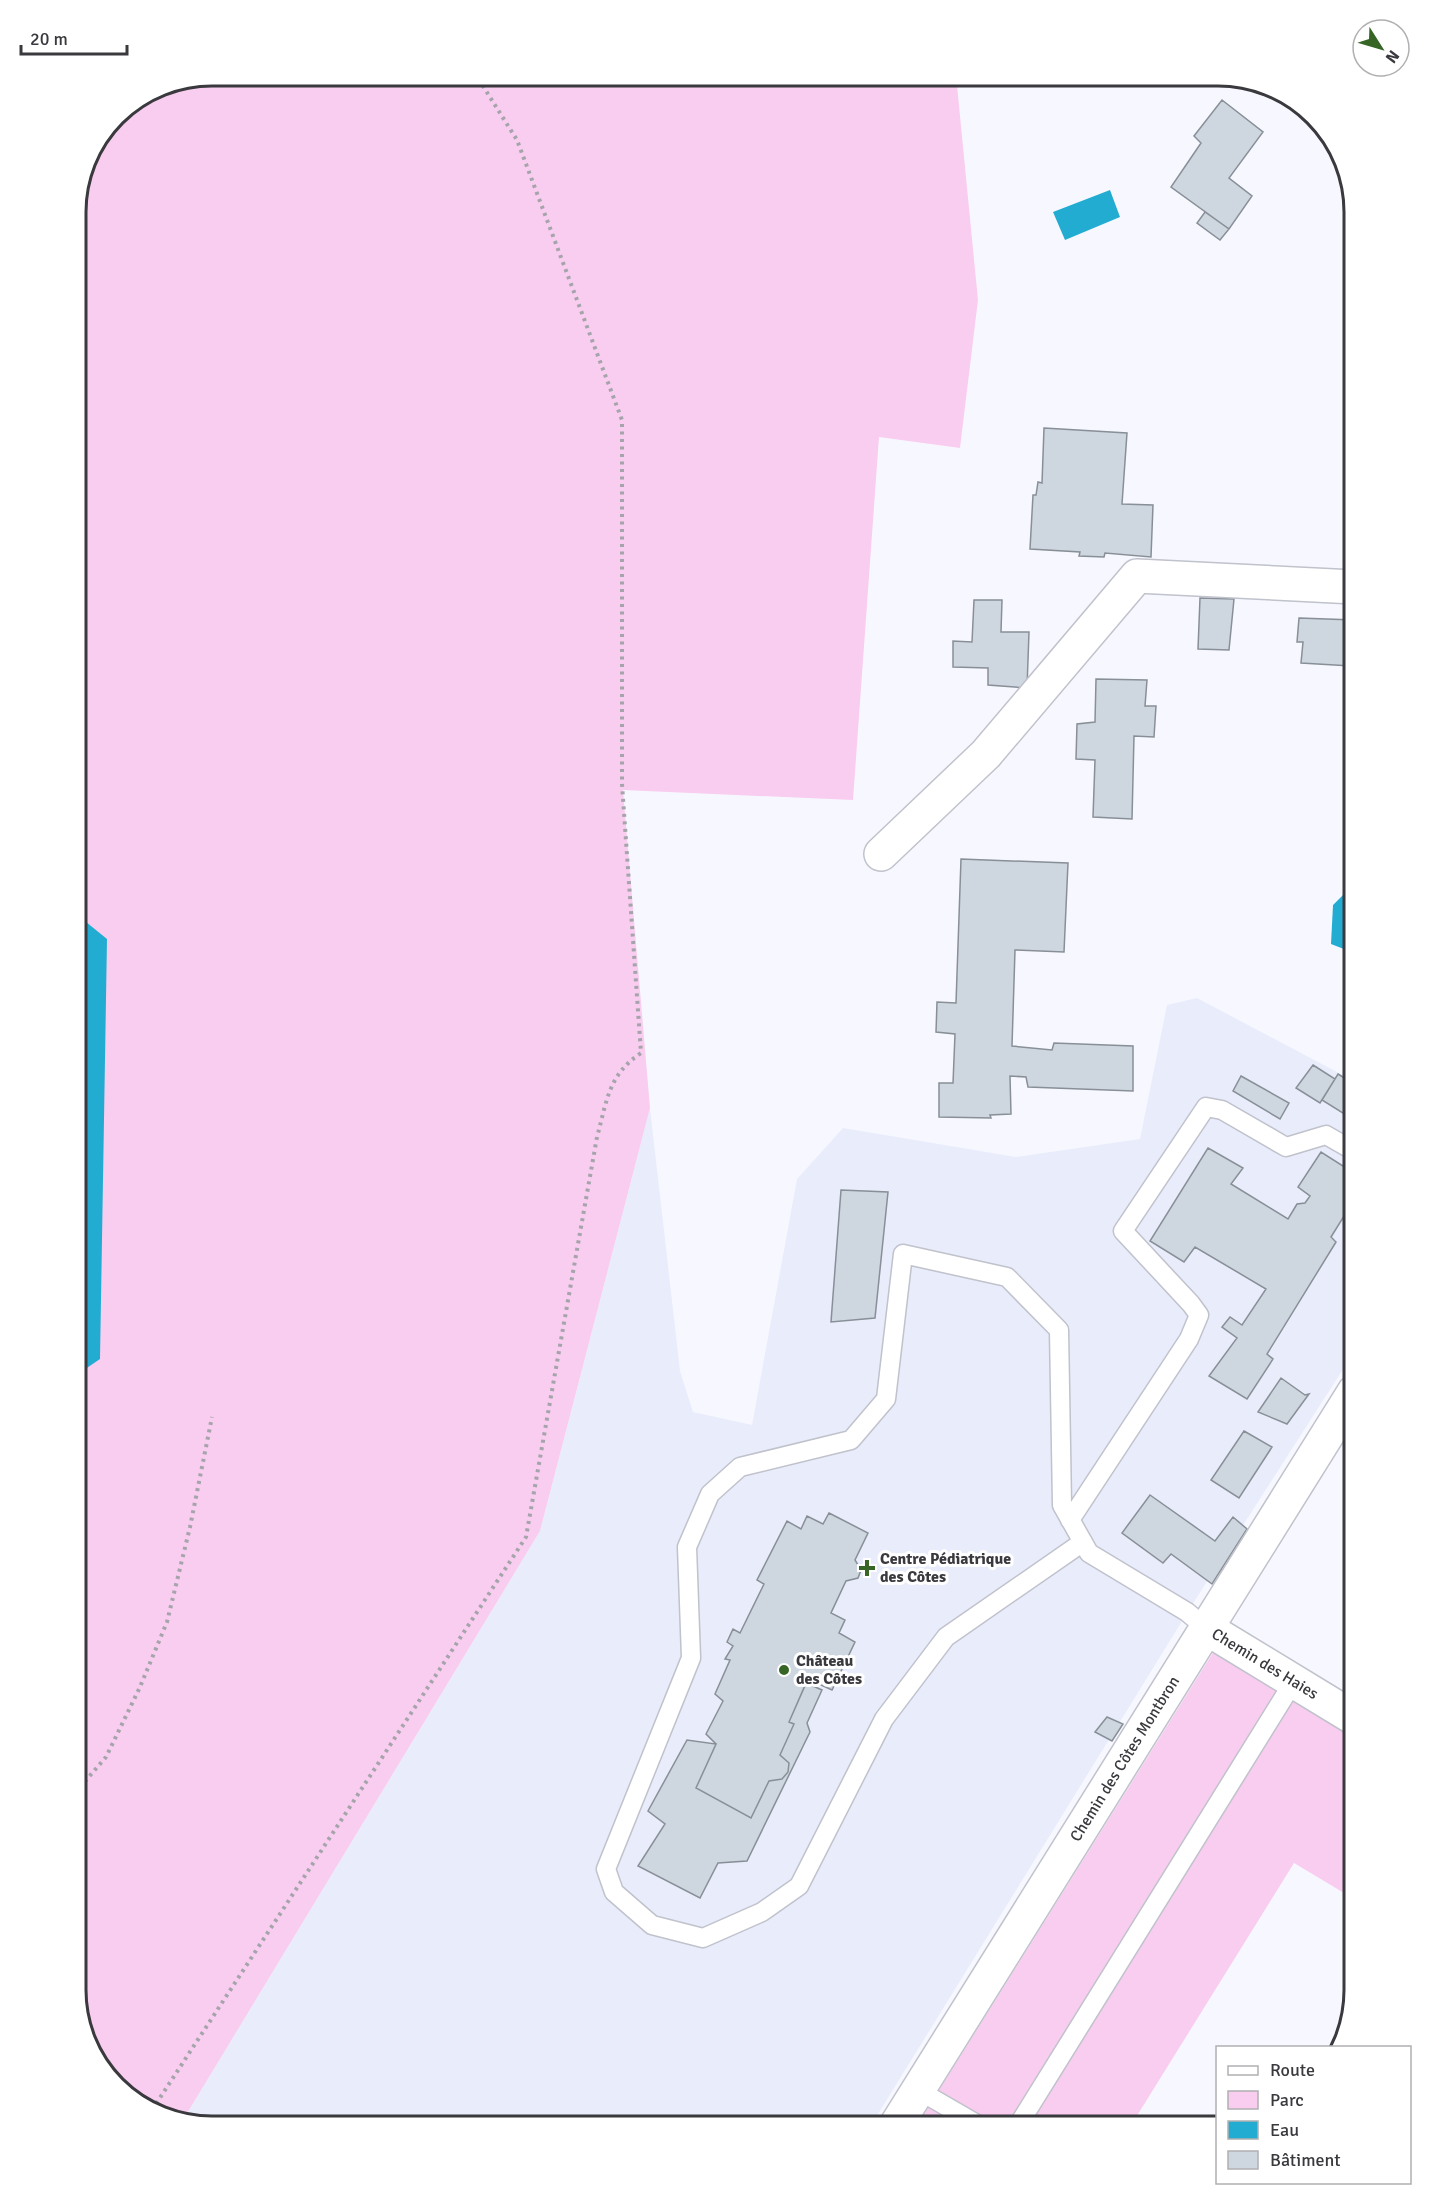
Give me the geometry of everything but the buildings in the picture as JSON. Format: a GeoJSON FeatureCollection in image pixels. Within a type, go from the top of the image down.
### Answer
{"type":"FeatureCollection","features":[{"type":"Feature","properties":{"kind":"street"},"geometry":{"type":"LineString","coordinates":[[881,854],[986,754],[1137,576],[1344,586]]}},
{"type":"Feature","properties":{"kind":"street","name":"Chemin des Côtes Montbron"},"geometry":{"type":"LineString","coordinates":[[902,2116],[1344,1408]]}},
{"type":"Feature","properties":{"kind":"street","name":"Chemin des Haies"},"geometry":{"type":"LineString","coordinates":[[1206,1628],[1344,1712]]}},
{"type":"Feature","properties":{"kind":"lane"},"geometry":{"type":"LineString","coordinates":[[1070,1520],[1189,1339],[1199,1316],[1191,1304],[1123,1231],[1206,1107],[1222,1110],[1286,1147],[1326,1135],[1344,1145]]}},
{"type":"Feature","properties":{"kind":"lane"},"geometry":{"type":"LineString","coordinates":[[1083,1542],[946,1637],[884,1719],[799,1886],[762,1912],[703,1938],[652,1925],[614,1892],[606,1869],[692,1658],[687,1547],[710,1494],[740,1467],[851,1440],[886,1398],[903,1254],[1007,1277],[1059,1330],[1062,1505],[1070,1520],[1083,1542],[1089,1553],[1186,1612],[1206,1628]]}},
{"type":"Feature","properties":{"kind":"lane"},"geometry":{"type":"LineString","coordinates":[[1024,2116],[1294,1682]]}},
{"type":"Feature","properties":{"kind":"lane"},"geometry":{"type":"LineString","coordinates":[[918,2090],[963,2116]]}},
{"type":"Feature","properties":{"kind":"path"},"geometry":{"type":"LineString","coordinates":[[156,2104],[526,1537],[597,1137],[613,1081],[627,1063],[641,1053],[622,784],[622,420],[517,140],[483,86]]}},
{"type":"Feature","properties":{"kind":"path"},"geometry":{"type":"LineString","coordinates":[[86,1780],[106,1757],[140,1687],[166,1622],[190,1527],[212,1417]]}},
{"type":"Feature","properties":{"kind":"shaded area","name":"Centre Pédiatrique des Côtes"},"geometry":{"type":"Polygon","coordinates":[[[1197,998],[1344,1076],[1344,1368],[1192,1605],[877,2116],[203,2116],[187,2114],[540,1531],[650,1108],[680,1371],[693,1412],[752,1425],[797,1179],[843,1128],[1016,1157],[1140,1139],[1167,1005],[1197,998]]]}},
{"type":"Feature","properties":{"kind":"green space"},"geometry":{"type":"Polygon","coordinates":[[[203,86],[957,86],[978,300],[960,448],[879,437],[853,800],[623,790],[650,1108],[540,1531],[187,2114],[156,2104],[141,2095],[117,2074],[98,2046],[92,2031],[86,1999],[86,203],[92,171],[111,135],[135,111],[148,102],[171,92],[203,86]]]}},
{"type":"Feature","properties":{"kind":"green space"},"geometry":{"type":"Polygon","coordinates":[[[1214,1651],[1344,1722],[1344,1893],[1294,1863],[1137,2116],[923,2116],[1214,1651]]]}},
{"type":"Feature","properties":{"kind":"water"},"geometry":{"type":"Polygon","coordinates":[[[1110,190],[1120,217],[1065,240],[1053,212],[1110,190]]]}},
{"type":"Feature","properties":{"kind":"water"},"geometry":{"type":"Polygon","coordinates":[[[1344,894],[1344,949],[1331,944],[1333,905],[1344,894]]]}},
{"type":"Feature","properties":{"kind":"water"},"geometry":{"type":"Polygon","coordinates":[[[86,922],[107,939],[100,1359],[86,1369],[86,922]]]}},
{"type":"Feature","properties":{"kind":"place","name":"Centre Pédiatrique des Côtes"},"geometry":{"type":"Point","coordinates":[867,1568]}},
{"type":"Feature","properties":{"kind":"place","name":"Château des Côtes"},"geometry":{"type":"Point","coordinates":[784,1670]}}]}
